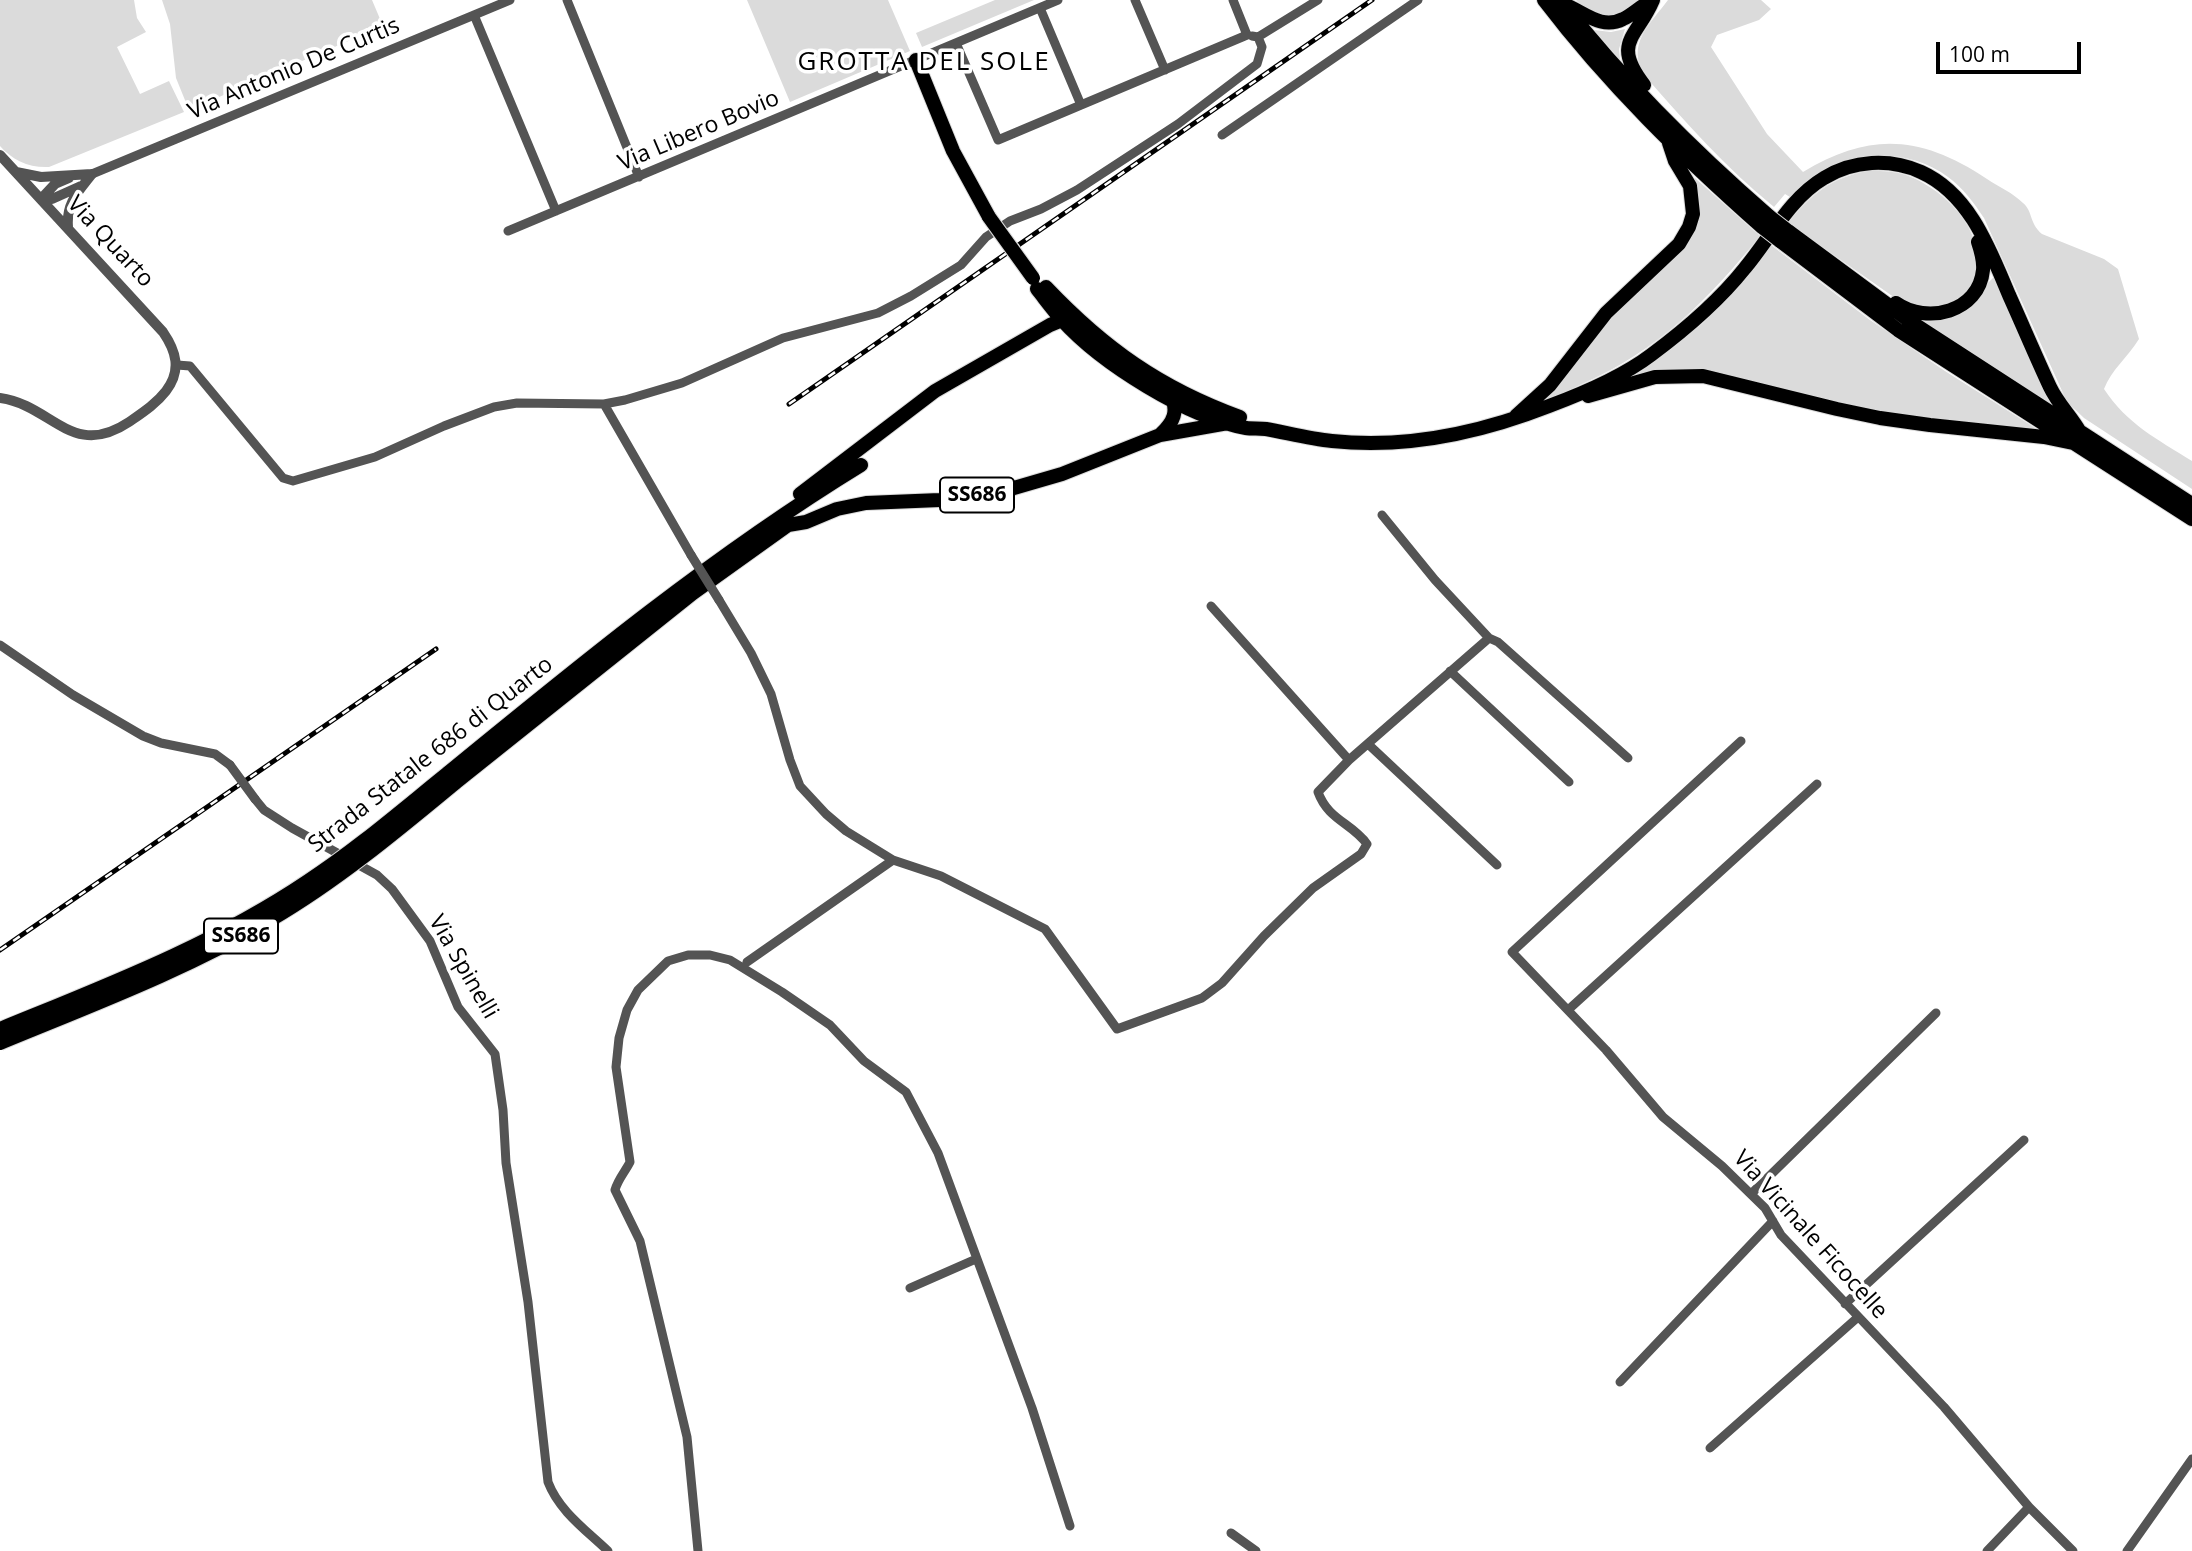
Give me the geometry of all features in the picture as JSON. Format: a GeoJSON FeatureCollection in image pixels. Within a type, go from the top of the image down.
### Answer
{"type":"FeatureCollection","features":[{"type":"Feature","properties":{"kind":"highway"},"geometry":{"type":"LineString","coordinates":[[1544,0],[1619,90],[1669,143],[1898,330],[2192,504]]}},
{"type":"Feature","properties":{"kind":"highway"},"geometry":{"type":"LineString","coordinates":[[1562,2],[1592,19],[1607,23],[1624,19],[1652,1]]}},
{"type":"Feature","properties":{"kind":"highway"},"geometry":{"type":"LineString","coordinates":[[1650,104],[1643,85],[1633,71],[1628,50],[1633,32],[1649,10],[1652,1]]}},
{"type":"Feature","properties":{"kind":"highway"},"geometry":{"type":"LineString","coordinates":[[1562,2],[1650,104],[1766,222]]}},
{"type":"Feature","properties":{"kind":"highway","name":"SS686"},"geometry":{"type":"LineString","coordinates":[[916,60],[953,151],[989,217],[1062,320],[1174,401],[1247,428],[1307,438],[1367,443],[1430,439],[1510,422],[1569,399]]}},
{"type":"Feature","properties":{"kind":"highway"},"geometry":{"type":"LineString","coordinates":[[1510,422],[1545,391],[1606,313],[1679,244],[1689,227],[1693,214],[1690,186],[1675,161],[1669,143]]}},
{"type":"Feature","properties":{"kind":"highway"},"geometry":{"type":"LineString","coordinates":[[1569,399],[1648,358],[1703,314],[1744,270],[1797,200],[1812,185],[1838,170],[1863,164],[1884,163],[1921,172],[1934,179],[1954,196],[1981,233],[2051,388],[2077,437]]}},
{"type":"Feature","properties":{"kind":"highway"},"geometry":{"type":"LineString","coordinates":[[1876,298],[1894,301],[1905,310],[1926,315],[1947,312],[1965,302],[1980,282],[1983,270],[1982,256],[1970,218]]}},
{"type":"Feature","properties":{"kind":"highway"},"geometry":{"type":"LineString","coordinates":[[1784,236],[1976,366],[2192,519]]}},
{"type":"Feature","properties":{"kind":"highway","name":"SS686"},"geometry":{"type":"LineString","coordinates":[[1035,283],[1043,284],[1080,323],[1135,372],[1250,421],[1262,429]]}},
{"type":"Feature","properties":{"kind":"highway","name":"SS686"},"geometry":{"type":"LineString","coordinates":[[1035,283],[1044,312],[1038,331]]}},
{"type":"Feature","properties":{"kind":"highway","name":"SS686"},"geometry":{"type":"LineString","coordinates":[[1080,323],[1062,320],[1038,331],[935,391],[793,499],[785,520],[806,522],[837,509],[866,503],[940,500],[1007,490],[1062,474],[1160,435],[1229,423]]}},
{"type":"Feature","properties":{"kind":"highway"},"geometry":{"type":"LineString","coordinates":[[1569,399],[1600,394],[1656,377],[1703,376],[1880,418],[2044,437],[2077,437]]}},
{"type":"Feature","properties":{"kind":"highway"},"geometry":{"type":"LineString","coordinates":[[1160,435],[1171,425],[1175,415],[1174,401],[1166,384]]}},
{"type":"Feature","properties":{"kind":"highway","name":"Strada Statale 686 di Quarto"},"geometry":{"type":"LineString","coordinates":[[0,1043],[171,971],[273,919],[383,841],[451,778],[668,597],[861,466]]}},
{"type":"Feature","properties":{"kind":"highway","name":"Strada Statale 686 di Quarto"},"geometry":{"type":"LineString","coordinates":[[5,1026],[161,962],[217,935],[308,881],[451,778]]}},
{"type":"Feature","properties":{"kind":"street","name":"Via Antonio De Curtis"},"geometry":{"type":"LineString","coordinates":[[92,174],[510,0]]}},
{"type":"Feature","properties":{"kind":"street"},"geometry":{"type":"LineString","coordinates":[[567,0],[639,177]]}},
{"type":"Feature","properties":{"kind":"street","name":"Via Libero Bovio"},"geometry":{"type":"LineString","coordinates":[[508,231],[1058,0]]}},
{"type":"Feature","properties":{"kind":"street"},"geometry":{"type":"LineString","coordinates":[[1135,0],[1165,70]]}},
{"type":"Feature","properties":{"kind":"street"},"geometry":{"type":"LineString","coordinates":[[1233,0],[1247,35]]}},
{"type":"Feature","properties":{"kind":"street"},"geometry":{"type":"LineString","coordinates":[[956,43],[998,140],[1247,35],[1258,37],[1318,0]]}},
{"type":"Feature","properties":{"kind":"street"},"geometry":{"type":"LineString","coordinates":[[1222,135],[1418,0]]}},
{"type":"Feature","properties":{"kind":"street"},"geometry":{"type":"LineString","coordinates":[[1043,5],[1081,105]]}},
{"type":"Feature","properties":{"kind":"street"},"geometry":{"type":"LineString","coordinates":[[474,15],[556,211]]}},
{"type":"Feature","properties":{"kind":"street"},"geometry":{"type":"LineString","coordinates":[[0,398],[24,405],[77,434],[99,435],[124,425],[160,399],[174,379],[177,365],[190,366],[282,478],[289,481],[376,457],[444,426],[495,407],[517,403],[604,404],[648,394],[682,383],[783,338],[878,313],[911,296],[961,264],[986,237],[1010,221],[1041,209],[1111,168],[1178,124],[1248,72],[1259,61],[1262,47],[1258,37]]}},
{"type":"Feature","properties":{"kind":"street","name":"Via Quarto"},"geometry":{"type":"LineString","coordinates":[[0,155],[163,332],[174,350],[177,365]]}},
{"type":"Feature","properties":{"kind":"street"},"geometry":{"type":"LineString","coordinates":[[16,172],[41,177],[81,179]]}},
{"type":"Feature","properties":{"kind":"street"},"geometry":{"type":"LineString","coordinates":[[41,199],[55,184],[92,174]]}},
{"type":"Feature","properties":{"kind":"street"},"geometry":{"type":"LineString","coordinates":[[68,227],[70,203],[81,179]]}},
{"type":"Feature","properties":{"kind":"street"},"geometry":{"type":"LineString","coordinates":[[604,404],[751,653],[771,694],[800,786],[846,831],[893,860],[941,876],[1045,929],[1117,1029],[1202,998],[1222,983],[1264,936],[1313,888],[1361,854],[1367,844],[1362,836],[1338,821],[1322,803],[1318,792],[1349,761],[1489,638]]}},
{"type":"Feature","properties":{"kind":"street"},"geometry":{"type":"LineString","coordinates":[[1382,515],[1435,580],[1489,638],[1498,642],[1628,758]]}},
{"type":"Feature","properties":{"kind":"street"},"geometry":{"type":"LineString","coordinates":[[1211,606],[1349,761]]}},
{"type":"Feature","properties":{"kind":"street","name":"Via Spinelli"},"geometry":{"type":"LineString","coordinates":[[0,645],[73,695],[143,736],[161,743],[215,754],[230,765],[264,810],[377,875],[392,889],[430,941],[458,1007],[495,1054],[503,1110],[506,1163],[528,1302],[548,1482],[562,1507],[608,1551]]}},
{"type":"Feature","properties":{"kind":"street"},"geometry":{"type":"LineString","coordinates":[[1450,671],[1569,782]]}},
{"type":"Feature","properties":{"kind":"street","name":"Via Vicinale Ficocelle"},"geometry":{"type":"LineString","coordinates":[[1741,741],[1512,952],[1606,1050],[1663,1117],[1723,1166],[1765,1208],[1781,1235],[1944,1407],[2029,1507],[2073,1551]]}},
{"type":"Feature","properties":{"kind":"street"},"geometry":{"type":"LineString","coordinates":[[1368,744],[1497,865]]}},
{"type":"Feature","properties":{"kind":"street"},"geometry":{"type":"LineString","coordinates":[[1568,1010],[1817,784]]}},
{"type":"Feature","properties":{"kind":"street"},"geometry":{"type":"LineString","coordinates":[[744,964],[893,860]]}},
{"type":"Feature","properties":{"kind":"street"},"geometry":{"type":"LineString","coordinates":[[698,1551],[687,1437],[640,1241],[615,1190],[630,1162],[616,1054],[628,1010],[638,990],[668,961],[688,955],[710,955],[744,964],[830,1026],[864,1061],[906,1092],[938,1153],[1032,1408],[1070,1526]]}},
{"type":"Feature","properties":{"kind":"street"},"geometry":{"type":"LineString","coordinates":[[1751,1194],[1936,1013]]}},
{"type":"Feature","properties":{"kind":"street"},"geometry":{"type":"LineString","coordinates":[[1845,1304],[2024,1140]]}},
{"type":"Feature","properties":{"kind":"street"},"geometry":{"type":"LineString","coordinates":[[1620,1382],[1773,1221]]}},
{"type":"Feature","properties":{"kind":"street"},"geometry":{"type":"LineString","coordinates":[[910,1287],[976,1259]]}},
{"type":"Feature","properties":{"kind":"street"},"geometry":{"type":"LineString","coordinates":[[1710,1448],[1857,1318]]}},
{"type":"Feature","properties":{"kind":"street"},"geometry":{"type":"LineString","coordinates":[[2127,1551],[2192,1459]]}},
{"type":"Feature","properties":{"kind":"street"},"geometry":{"type":"LineString","coordinates":[[1987,1551],[2029,1507]]}},
{"type":"Feature","properties":{"kind":"street"},"geometry":{"type":"LineString","coordinates":[[1231,1533],[1256,1551]]}},
{"type":"Feature","properties":{"kind":"shaded area"},"geometry":{"type":"Polygon","coordinates":[[[0,0],[134,0],[137,18],[146,32],[117,47],[140,94],[169,81],[184,112],[49,167],[35,166],[16,159],[0,146],[0,0]]]}},
{"type":"Feature","properties":{"kind":"shaded area"},"geometry":{"type":"Polygon","coordinates":[[[162,0],[372,0],[383,26],[189,110],[176,78],[170,24],[162,0]]]}},
{"type":"Feature","properties":{"kind":"shaded area"},"geometry":{"type":"Polygon","coordinates":[[[747,0],[888,0],[910,51],[790,102],[747,0]]]}},
{"type":"Feature","properties":{"kind":"shaded area"},"geometry":{"type":"Polygon","coordinates":[[[995,0],[1034,0],[922,47],[916,33],[995,0]]]}},
{"type":"Feature","properties":{"kind":"shaded area"},"geometry":{"type":"Polygon","coordinates":[[[1576,0],[1641,0],[1632,9],[1607,18],[1583,8],[1576,0]]]}},
{"type":"Feature","properties":{"kind":"shaded area"},"geometry":{"type":"Polygon","coordinates":[[[1668,0],[1761,0],[1771,9],[1759,20],[1717,35],[1711,47],[1767,134],[1803,172],[1851,150],[1874,145],[1918,147],[1963,165],[2015,196],[2026,206],[2035,226],[2042,234],[2104,259],[2118,269],[2139,339],[2104,389],[2133,421],[2192,461],[2192,489],[2084,418],[2067,402],[1984,218],[1968,196],[1948,177],[1929,166],[1908,159],[1865,157],[1844,161],[1824,170],[1790,197],[1785,194],[1774,207],[1739,177],[1645,76],[1640,65],[1638,54],[1642,35],[1668,0]]]}},
{"type":"Feature","properties":{"kind":"shaded area"},"geometry":{"type":"Polygon","coordinates":[[[1625,29],[1619,49],[1620,60],[1594,30],[1611,32],[1625,29]]]}},
{"type":"Feature","properties":{"kind":"shaded area"},"geometry":{"type":"Polygon","coordinates":[[[1868,171],[1901,174],[1926,184],[1953,206],[1964,220],[1977,251],[1978,268],[1971,288],[1950,307],[1908,307],[1788,223],[1823,189],[1843,178],[1868,171]]]}},
{"type":"Feature","properties":{"kind":"shaded area"},"geometry":{"type":"Polygon","coordinates":[[[1695,178],[1760,236],[1701,302],[1658,339],[1609,371],[1547,399],[1597,332],[1683,246],[1695,178]]]}},
{"type":"Feature","properties":{"kind":"shaded area"},"geometry":{"type":"Polygon","coordinates":[[[1771,245],[1870,320],[2040,431],[1892,416],[1719,375],[1636,375],[1703,323],[1739,286],[1771,245]]]}},
{"type":"Feature","properties":{"kind":"shaded area"},"geometry":{"type":"Polygon","coordinates":[[[1994,277],[2055,407],[1923,322],[1956,313],[1994,277]]]}},
{"type":"Feature","properties":{"kind":"railway"},"geometry":{"type":"LineString","coordinates":[[789,404],[1372,0]]}},
{"type":"Feature","properties":{"kind":"railway"},"geometry":{"type":"LineString","coordinates":[[0,950],[436,649]]}},
{"type":"Feature","properties":{"kind":"district","name":"GROTTA DEL SOLE"},"geometry":{"type":"Point","coordinates":[924,63]}}]}
